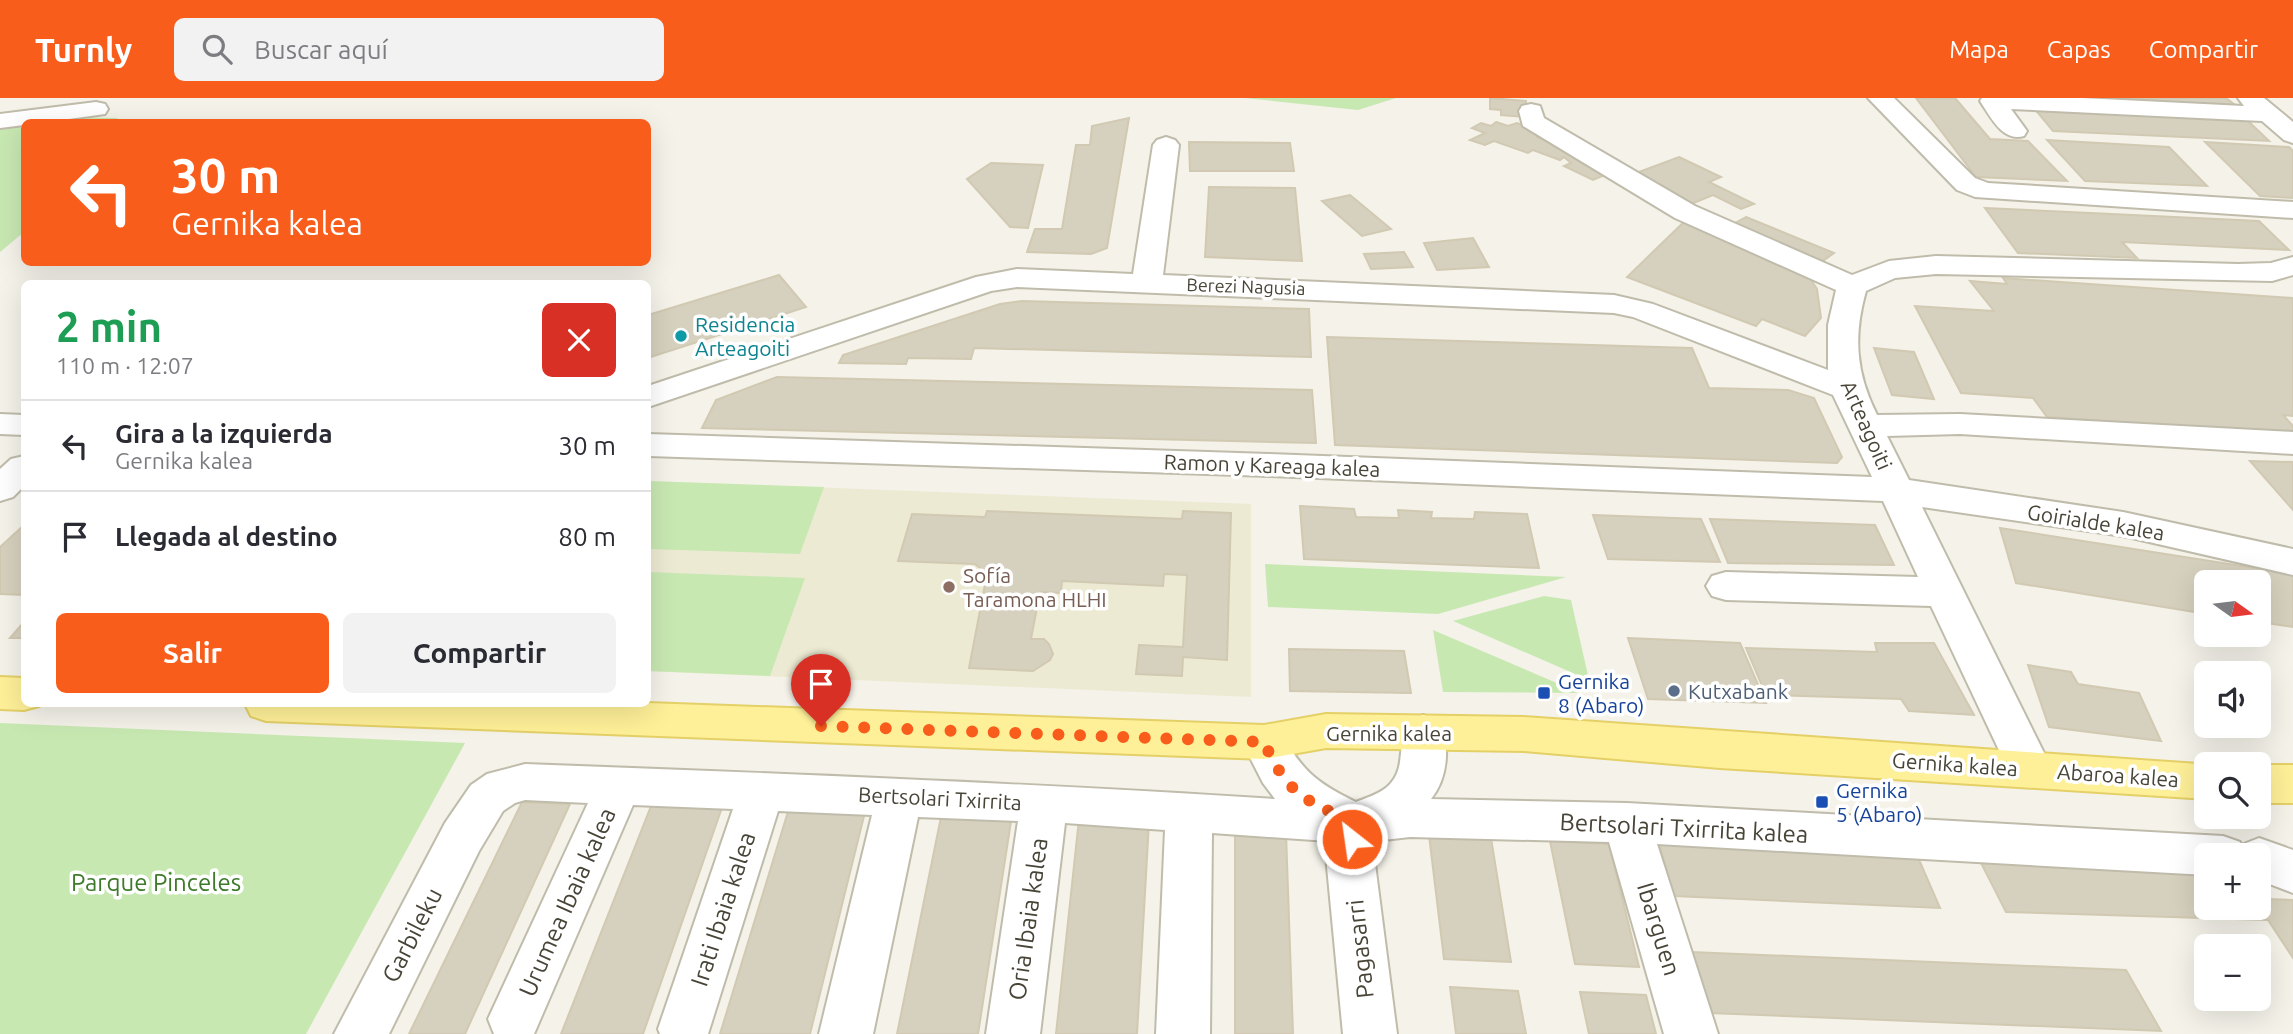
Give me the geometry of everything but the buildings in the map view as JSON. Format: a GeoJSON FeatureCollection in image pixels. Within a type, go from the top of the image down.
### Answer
{"type":"FeatureCollection","features":[{"type":"Feature","properties":{"kind":"main road"},"geometry":{"type":"LineString","coordinates":[[0,693],[21,694]]}},
{"type":"Feature","properties":{"kind":"main road","name":"Gernika kalea"},"geometry":{"type":"LineString","coordinates":[[408,707],[1264,742],[1326,731],[1524,734],[1720,750],[2030,769]]}},
{"type":"Feature","properties":{"kind":"main road","name":"Abaroa kalea"},"geometry":{"type":"LineString","coordinates":[[2030,769],[2194,780]]}},
{"type":"Feature","properties":{"kind":"main road"},"geometry":{"type":"LineString","coordinates":[[2271,784],[2293,784]]}},
{"type":"Feature","properties":{"kind":"street"},"geometry":{"type":"LineString","coordinates":[[1880,98],[1966,184],[1984,191],[2293,210]]}},
{"type":"Feature","properties":{"kind":"street"},"geometry":{"type":"LineString","coordinates":[[2250,98],[2293,135]]}},
{"type":"Feature","properties":{"kind":"street"},"geometry":{"type":"LineString","coordinates":[[2015,131],[1992,101],[2269,114]]}},
{"type":"Feature","properties":{"kind":"street"},"geometry":{"type":"LineString","coordinates":[[0,121],[96,109]]}},
{"type":"Feature","properties":{"kind":"street"},"geometry":{"type":"LineString","coordinates":[[1531,111],[1532,121],[1685,212],[1852,286],[1889,270],[1936,265],[2238,274],[2272,272],[2293,265]]}},
{"type":"Feature","properties":{"kind":"street"},"geometry":{"type":"LineString","coordinates":[[1147,282],[1166,145]]}},
{"type":"Feature","properties":{"kind":"street","name":"Berezi Nagusia"},"geometry":{"type":"LineString","coordinates":[[651,396],[986,283],[1017,278],[1614,304],[1642,310],[1847,389]]}},
{"type":"Feature","properties":{"kind":"street","name":"Arteagoiti"},"geometry":{"type":"LineString","coordinates":[[1852,286],[1844,312],[1840,353],[1847,389],[2030,769]]}},
{"type":"Feature","properties":{"kind":"street"},"geometry":{"type":"LineString","coordinates":[[0,424],[21,425]]}},
{"type":"Feature","properties":{"kind":"street"},"geometry":{"type":"LineString","coordinates":[[1865,426],[1961,425],[2293,443]]}},
{"type":"Feature","properties":{"kind":"street","name":"Ramon y Kareaga kalea"},"geometry":{"type":"LineString","coordinates":[[651,445],[1311,467],[1897,491]]}},
{"type":"Feature","properties":{"kind":"street"},"geometry":{"type":"LineString","coordinates":[[0,489],[21,470]]}},
{"type":"Feature","properties":{"kind":"street","name":"Goirialde kalea"},"geometry":{"type":"LineString","coordinates":[[1897,491],[2123,524],[2293,562]]}},
{"type":"Feature","properties":{"kind":"street"},"geometry":{"type":"LineString","coordinates":[[1726,586],[1945,592]]}},
{"type":"Feature","properties":{"kind":"street"},"geometry":{"type":"LineString","coordinates":[[1264,742],[1277,770],[1302,797],[1354,823],[1402,802],[1422,777],[1423,732]]}},
{"type":"Feature","properties":{"kind":"street","name":"Bertsolari Txirrita"},"geometry":{"type":"LineString","coordinates":[[525,782],[1044,803],[1354,823]]}},
{"type":"Feature","properties":{"kind":"street","name":"Garbileku"},"geometry":{"type":"LineString","coordinates":[[361,1034],[462,837],[487,798],[503,787],[525,782]]}},
{"type":"Feature","properties":{"kind":"street","name":"Urumea Ibaia kalea"},"geometry":{"type":"LineString","coordinates":[[514,1019],[619,785]]}},
{"type":"Feature","properties":{"kind":"street","name":"Irati Ibaia kalea"},"geometry":{"type":"LineString","coordinates":[[684,1029],[762,790]]}},
{"type":"Feature","properties":{"kind":"street"},"geometry":{"type":"LineString","coordinates":[[846,1034],[899,796]]}},
{"type":"Feature","properties":{"kind":"street","name":"Oria Ibaia kalea"},"geometry":{"type":"LineString","coordinates":[[1013,1034],[1044,803]]}},
{"type":"Feature","properties":{"kind":"street"},"geometry":{"type":"LineString","coordinates":[[1183,1034],[1189,812]]}},
{"type":"Feature","properties":{"kind":"street","name":"Bertsolari Txirrita kalea"},"geometry":{"type":"LineString","coordinates":[[1354,823],[1410,818],[1627,823],[2194,857]]}},
{"type":"Feature","properties":{"kind":"street","name":"Pagasarri"},"geometry":{"type":"LineString","coordinates":[[1354,823],[1350,856],[1370,1034]]}},
{"type":"Feature","properties":{"kind":"street","name":"Ibarguen"},"geometry":{"type":"LineString","coordinates":[[1627,823],[1691,1034]]}},
{"type":"Feature","properties":{"kind":"shaded area","name":"Sofía Taramona HLHI"},"geometry":{"type":"Polygon","coordinates":[[[651,481],[1251,504],[1251,697],[651,671],[651,481]]]}},
{"type":"Feature","properties":{"kind":"green space"},"geometry":{"type":"Polygon","coordinates":[[[1245,98],[1396,98],[1358,110],[1245,98]]]}},
{"type":"Feature","properties":{"kind":"green space"},"geometry":{"type":"Polygon","coordinates":[[[49,117],[118,118],[116,119],[35,119],[49,117]]]}},
{"type":"Feature","properties":{"kind":"green space"},"geometry":{"type":"Polygon","coordinates":[[[21,121],[21,234],[0,252],[0,124],[21,121]]]}},
{"type":"Feature","properties":{"kind":"green space"},"geometry":{"type":"Polygon","coordinates":[[[651,481],[824,487],[800,554],[651,549],[651,481]]]}},
{"type":"Feature","properties":{"kind":"green space"},"geometry":{"type":"Polygon","coordinates":[[[1265,564],[1566,577],[1438,614],[1268,607],[1265,564]]]}},
{"type":"Feature","properties":{"kind":"green space"},"geometry":{"type":"Polygon","coordinates":[[[651,572],[805,578],[770,676],[651,671],[651,572]]]}},
{"type":"Feature","properties":{"kind":"green space"},"geometry":{"type":"Polygon","coordinates":[[[1544,596],[1571,600],[1589,680],[1453,621],[1544,596]]]}},
{"type":"Feature","properties":{"kind":"green space"},"geometry":{"type":"Polygon","coordinates":[[[1433,630],[1580,693],[1443,692],[1433,630]]]}},
{"type":"Feature","properties":{"kind":"green space","name":"Parque Pinceles"},"geometry":{"type":"Polygon","coordinates":[[[0,723],[465,743],[306,1034],[0,1034],[0,723]]]}},
{"type":"Feature","properties":{"kind":"place","name":"Residencia Arteagoiti"},"geometry":{"type":"Point","coordinates":[681,336]}},
{"type":"Feature","properties":{"kind":"place","name":"Sofía Taramona HLHI"},"geometry":{"type":"Point","coordinates":[949,587]}},
{"type":"Feature","properties":{"kind":"place","name":"Kutxabank"},"geometry":{"type":"Point","coordinates":[1674,691]}},
{"type":"Feature","properties":{"kind":"place","name":"Gernika 8 (Abaro)"},"geometry":{"type":"Point","coordinates":[1544,693]}},
{"type":"Feature","properties":{"kind":"place","name":"Gernika 5 (Abaro)"},"geometry":{"type":"Point","coordinates":[1822,802]}},
{"type":"Feature","properties":{"kind":"route"},"geometry":{"type":"LineString","coordinates":[[821,726],[1264,742],[1277,770],[1302,797],[1354,823],[1352,839]]}}]}
